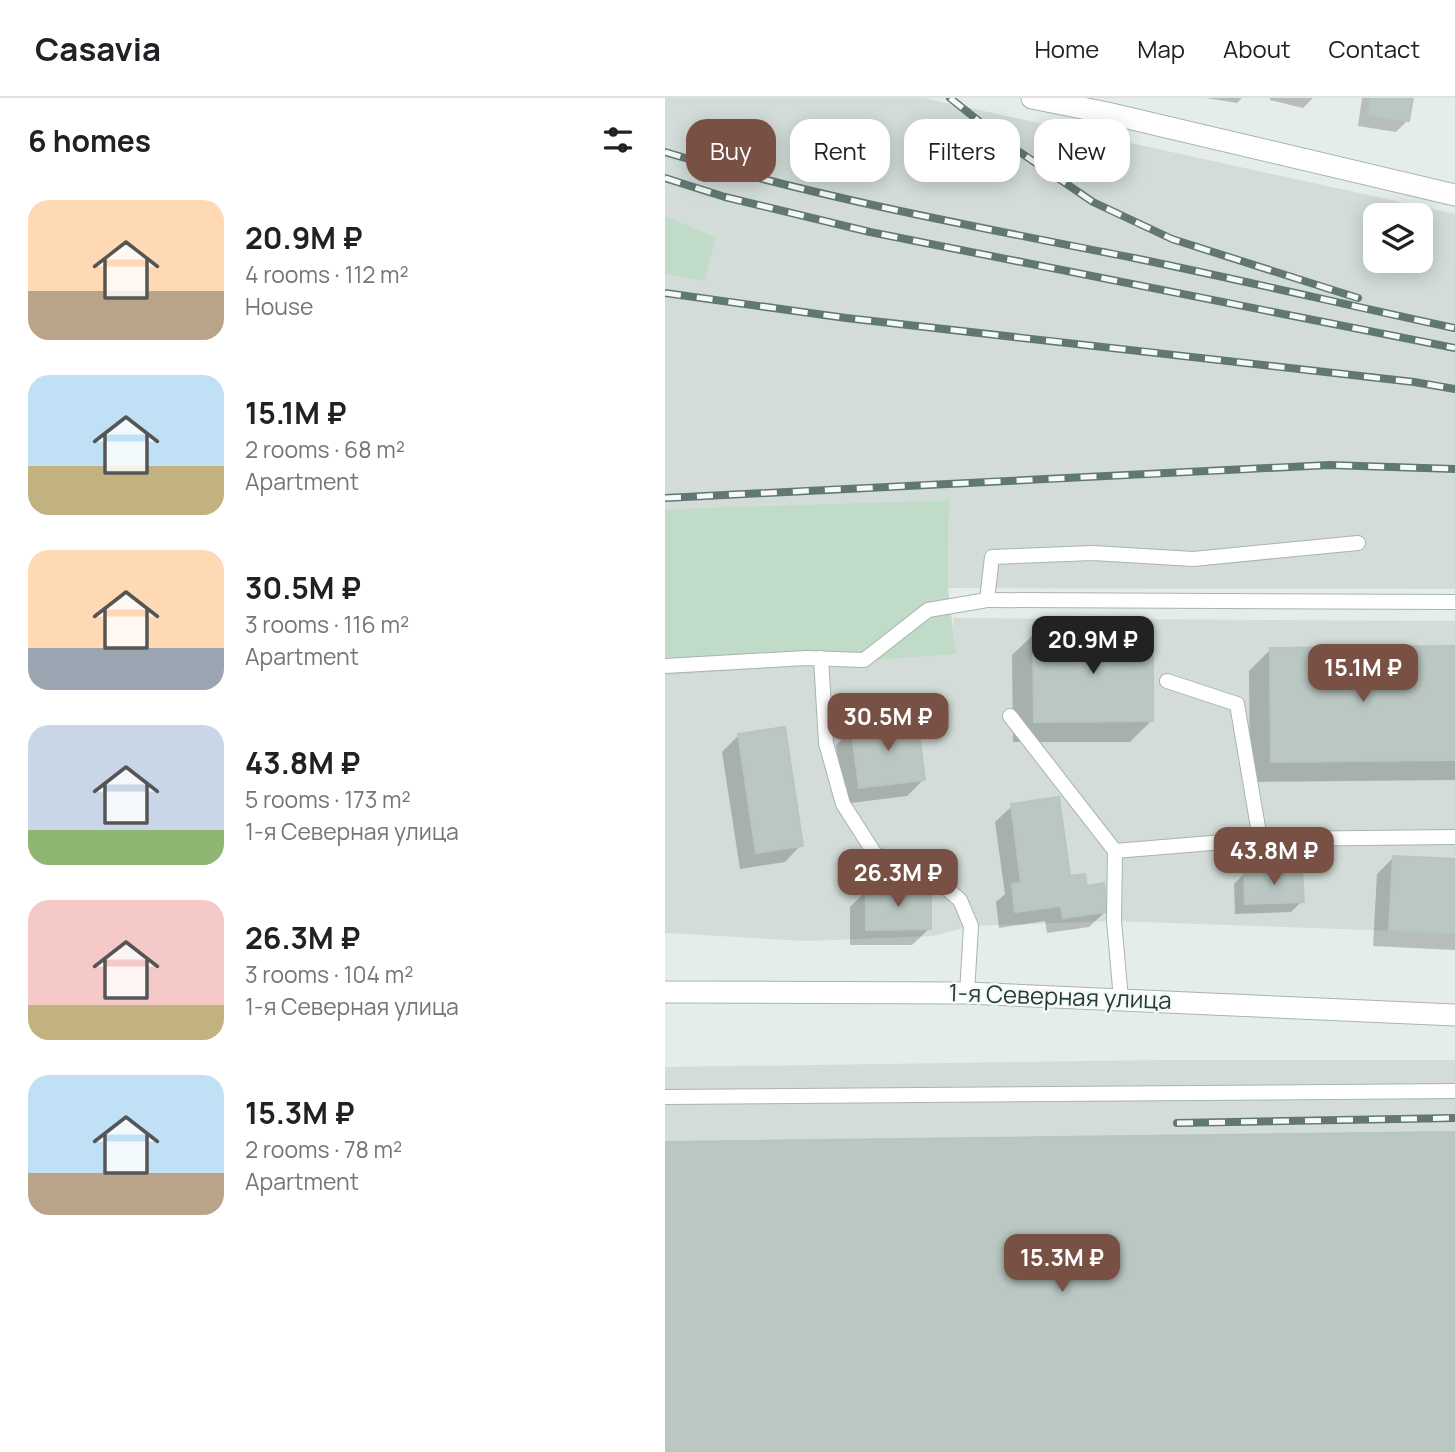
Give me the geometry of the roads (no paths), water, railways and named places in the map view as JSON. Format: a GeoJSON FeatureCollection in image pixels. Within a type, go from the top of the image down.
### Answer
{"type":"FeatureCollection","features":[{"type":"Feature","properties":{"kind":"street"},"geometry":{"type":"LineString","coordinates":[[1032,98],[1107,113],[1455,195]]}},
{"type":"Feature","properties":{"kind":"street","name":"1-я Северная улица"},"geometry":{"type":"LineString","coordinates":[[665,992],[967,993],[1455,1014]]}},
{"type":"Feature","properties":{"kind":"lane"},"geometry":{"type":"LineString","coordinates":[[987,600],[992,557],[1093,553],[1193,559],[1358,543]]}},
{"type":"Feature","properties":{"kind":"lane"},"geometry":{"type":"LineString","coordinates":[[665,666],[821,658],[864,660],[928,610],[987,600],[1455,602]]}},
{"type":"Feature","properties":{"kind":"lane"},"geometry":{"type":"LineString","coordinates":[[821,658],[826,743],[843,804],[875,854],[931,875],[960,900],[971,926],[967,993]]}},
{"type":"Feature","properties":{"kind":"lane"},"geometry":{"type":"LineString","coordinates":[[1167,681],[1237,704],[1260,839]]}},
{"type":"Feature","properties":{"kind":"lane"},"geometry":{"type":"LineString","coordinates":[[1010,716],[1115,851],[1114,921],[1121,999]]}},
{"type":"Feature","properties":{"kind":"lane"},"geometry":{"type":"LineString","coordinates":[[1115,851],[1260,839],[1455,837]]}},
{"type":"Feature","properties":{"kind":"lane"},"geometry":{"type":"LineString","coordinates":[[665,1097],[1455,1091]]}},
{"type":"Feature","properties":{"kind":"railway"},"geometry":{"type":"LineString","coordinates":[[950,98],[1005,142],[1093,202],[1172,239],[1358,298]]}},
{"type":"Feature","properties":{"kind":"railway"},"geometry":{"type":"LineString","coordinates":[[665,152],[840,198],[1174,266],[1454,328]]}},
{"type":"Feature","properties":{"kind":"railway"},"geometry":{"type":"LineString","coordinates":[[665,178],[725,197],[870,232],[1455,348]]}},
{"type":"Feature","properties":{"kind":"railway"},"geometry":{"type":"LineString","coordinates":[[665,293],[846,318],[1414,382],[1455,389]]}},
{"type":"Feature","properties":{"kind":"railway"},"geometry":{"type":"LineString","coordinates":[[665,498],[1329,465],[1455,469]]}},
{"type":"Feature","properties":{"kind":"railway"},"geometry":{"type":"LineString","coordinates":[[1177,1123],[1455,1118]]}}]}
